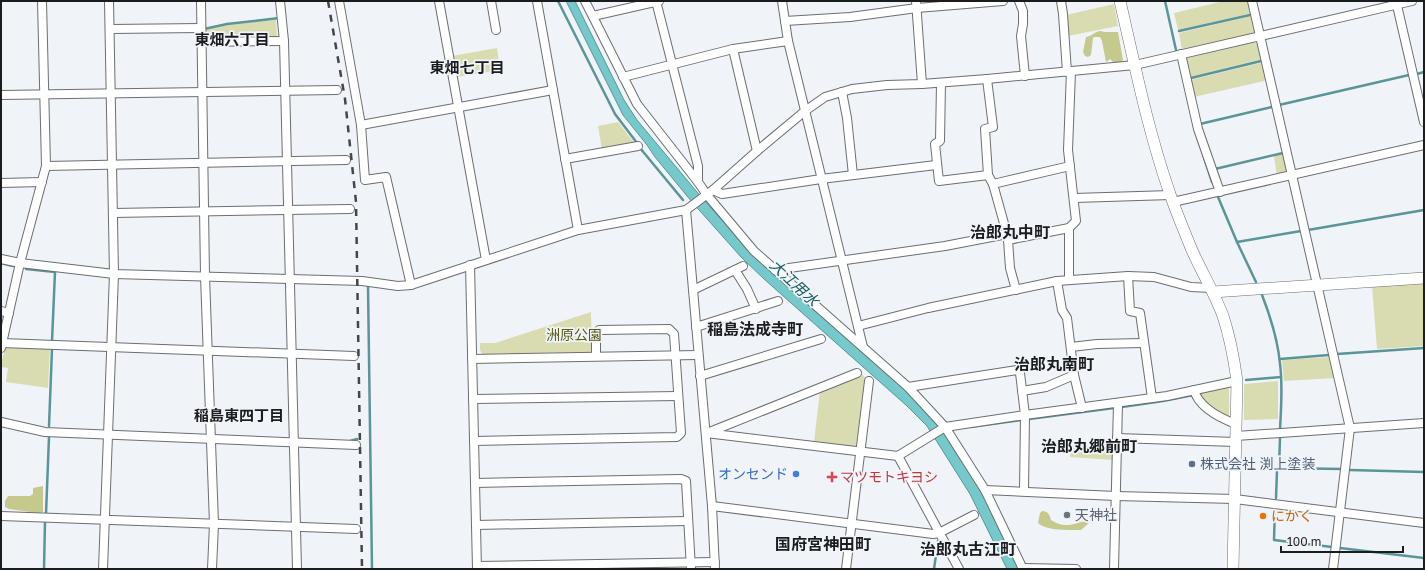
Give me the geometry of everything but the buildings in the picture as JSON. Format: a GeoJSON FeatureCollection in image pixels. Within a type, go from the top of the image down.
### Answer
{"type":"FeatureCollection","features":[{"type":"Feature","properties":{"kind":"street"},"geometry":{"type":"LineString","coordinates":[[42,1],[46,166],[5,312],[2,345],[111,347],[354,356]]}},
{"type":"Feature","properties":{"kind":"street"},"geometry":{"type":"LineString","coordinates":[[103,569],[114,274],[109,1]]}},
{"type":"Feature","properties":{"kind":"street"},"geometry":{"type":"LineString","coordinates":[[201,1],[205,276],[214,524],[212,569]]}},
{"type":"Feature","properties":{"kind":"street"},"geometry":{"type":"LineString","coordinates":[[280,1],[284,41],[297,569]]}},
{"type":"Feature","properties":{"kind":"street"},"geometry":{"type":"LineString","coordinates":[[339,1],[360,125],[365,180],[386,177],[411,285]]}},
{"type":"Feature","properties":{"kind":"street"},"geometry":{"type":"LineString","coordinates":[[439,1],[486,260]]}},
{"type":"Feature","properties":{"kind":"street"},"geometry":{"type":"LineString","coordinates":[[491,1],[496,30]]}},
{"type":"Feature","properties":{"kind":"street"},"geometry":{"type":"LineString","coordinates":[[537,1],[578,230]]}},
{"type":"Feature","properties":{"kind":"street"},"geometry":{"type":"LineString","coordinates":[[585,1],[638,104],[707,194],[754,251],[908,387],[945,427],[985,490],[1023,568],[1076,569]]}},
{"type":"Feature","properties":{"kind":"street"},"geometry":{"type":"LineString","coordinates":[[593,16],[657,1],[698,166],[698,182]]}},
{"type":"Feature","properties":{"kind":"street"},"geometry":{"type":"LineString","coordinates":[[782,1],[788,41],[863,347]]}},
{"type":"Feature","properties":{"kind":"street"},"geometry":{"type":"LineString","coordinates":[[785,21],[850,17],[916,5],[1003,1]]}},
{"type":"Feature","properties":{"kind":"street"},"geometry":{"type":"LineString","coordinates":[[1019,1],[1023,11],[1021,36],[1025,76]]}},
{"type":"Feature","properties":{"kind":"street"},"geometry":{"type":"LineString","coordinates":[[775,270],[1069,228],[1076,221],[1068,150],[1069,71],[1061,1]]}},
{"type":"Feature","properties":{"kind":"street"},"geometry":{"type":"LineString","coordinates":[[1120,1],[1157,153],[1172,199],[1191,248],[1223,316],[1230,337],[1237,381],[1233,569]]}},
{"type":"Feature","properties":{"kind":"street"},"geometry":{"type":"LineString","coordinates":[[1252,1],[1350,428],[1333,569]]}},
{"type":"Feature","properties":{"kind":"street"},"geometry":{"type":"LineString","coordinates":[[1,259],[20,263],[114,274],[362,280],[398,286],[411,285],[578,230],[690,207],[805,111],[825,97],[852,89],[887,85],[941,83],[1025,76],[1135,65],[1397,3],[1412,1]]}},
{"type":"Feature","properties":{"kind":"street"},"geometry":{"type":"LineString","coordinates":[[1397,3],[1424,122]]}},
{"type":"Feature","properties":{"kind":"street"},"geometry":{"type":"LineString","coordinates":[[916,5],[922,84]]}},
{"type":"Feature","properties":{"kind":"street"},"geometry":{"type":"LineString","coordinates":[[110,29],[201,28]]}},
{"type":"Feature","properties":{"kind":"street"},"geometry":{"type":"LineString","coordinates":[[201,42],[284,41]]}},
{"type":"Feature","properties":{"kind":"street"},"geometry":{"type":"LineString","coordinates":[[623,77],[733,49],[788,41]]}},
{"type":"Feature","properties":{"kind":"street"},"geometry":{"type":"LineString","coordinates":[[733,49],[757,151]]}},
{"type":"Feature","properties":{"kind":"street"},"geometry":{"type":"LineString","coordinates":[[1182,54],[1198,129],[1220,192]]}},
{"type":"Feature","properties":{"kind":"street"},"geometry":{"type":"LineString","coordinates":[[987,79],[994,127],[985,129],[988,175],[993,184],[1007,237],[1010,268],[1016,290]]}},
{"type":"Feature","properties":{"kind":"street"},"geometry":{"type":"LineString","coordinates":[[941,83],[940,141],[935,144],[936,165],[939,181],[988,175]]}},
{"type":"Feature","properties":{"kind":"street"},"geometry":{"type":"LineString","coordinates":[[1,96],[337,90]]}},
{"type":"Feature","properties":{"kind":"street"},"geometry":{"type":"LineString","coordinates":[[360,125],[553,90]]}},
{"type":"Feature","properties":{"kind":"street"},"geometry":{"type":"LineString","coordinates":[[842,92],[847,118],[854,175]]}},
{"type":"Feature","properties":{"kind":"street"},"geometry":{"type":"LineString","coordinates":[[1074,198],[1172,199],[1220,192],[1424,144]]}},
{"type":"Feature","properties":{"kind":"street"},"geometry":{"type":"LineString","coordinates":[[566,158],[638,146]]}},
{"type":"Feature","properties":{"kind":"street"},"geometry":{"type":"LineString","coordinates":[[46,166],[346,160]]}},
{"type":"Feature","properties":{"kind":"street"},"geometry":{"type":"LineString","coordinates":[[707,194],[722,194],[822,179],[936,165]]}},
{"type":"Feature","properties":{"kind":"street"},"geometry":{"type":"LineString","coordinates":[[993,184],[1070,166]]}},
{"type":"Feature","properties":{"kind":"street"},"geometry":{"type":"LineString","coordinates":[[1,183],[42,182]]}},
{"type":"Feature","properties":{"kind":"street"},"geometry":{"type":"LineString","coordinates":[[470,266],[477,567],[715,565],[712,506],[693,290],[690,207]]}},
{"type":"Feature","properties":{"kind":"street"},"geometry":{"type":"LineString","coordinates":[[113,213],[350,209]]}},
{"type":"Feature","properties":{"kind":"street"},"geometry":{"type":"LineString","coordinates":[[1069,228],[1069,280]]}},
{"type":"Feature","properties":{"kind":"street"},"geometry":{"type":"LineString","coordinates":[[693,290],[739,268],[756,309]]}},
{"type":"Feature","properties":{"kind":"street"},"geometry":{"type":"LineString","coordinates":[[858,326],[928,308],[1057,281],[1128,276],[1154,277],[1191,287],[1212,290],[1424,278]]}},
{"type":"Feature","properties":{"kind":"street"},"geometry":{"type":"LineString","coordinates":[[1128,276],[1130,311],[1140,313],[1152,398]]}},
{"type":"Feature","properties":{"kind":"street"},"geometry":{"type":"LineString","coordinates":[[1057,281],[1062,310],[1067,318],[1074,375],[1082,408]]}},
{"type":"Feature","properties":{"kind":"street"},"geometry":{"type":"LineString","coordinates":[[696,327],[778,301]]}},
{"type":"Feature","properties":{"kind":"street"},"geometry":{"type":"LineString","coordinates":[[474,441],[677,437],[681,433],[674,334],[669,329],[599,330],[596,336],[596,356]]}},
{"type":"Feature","properties":{"kind":"street"},"geometry":{"type":"LineString","coordinates":[[700,376],[821,339]]}},
{"type":"Feature","properties":{"kind":"street"},"geometry":{"type":"LineString","coordinates":[[1071,347],[1097,344],[1144,343]]}},
{"type":"Feature","properties":{"kind":"street"},"geometry":{"type":"LineString","coordinates":[[472,359],[698,355]]}},
{"type":"Feature","properties":{"kind":"street"},"geometry":{"type":"LineString","coordinates":[[908,387],[1017,370],[1020,374],[1025,414],[1024,491]]}},
{"type":"Feature","properties":{"kind":"street"},"geometry":{"type":"LineString","coordinates":[[706,433],[857,372]]}},
{"type":"Feature","properties":{"kind":"street"},"geometry":{"type":"LineString","coordinates":[[1022,391],[1046,387],[1074,375]]}},
{"type":"Feature","properties":{"kind":"street"},"geometry":{"type":"LineString","coordinates":[[846,569],[869,381]]}},
{"type":"Feature","properties":{"kind":"street"},"geometry":{"type":"LineString","coordinates":[[706,433],[898,456],[945,427],[1025,414],[1152,398],[1237,381]]}},
{"type":"Feature","properties":{"kind":"street"},"geometry":{"type":"LineString","coordinates":[[1194,390],[1196,396],[1208,409],[1217,416],[1236,424]]}},
{"type":"Feature","properties":{"kind":"street"},"geometry":{"type":"LineString","coordinates":[[473,399],[678,396]]}},
{"type":"Feature","properties":{"kind":"street"},"geometry":{"type":"LineString","coordinates":[[1114,569],[1118,403]]}},
{"type":"Feature","properties":{"kind":"street"},"geometry":{"type":"LineString","coordinates":[[1,422],[45,432],[356,445]]}},
{"type":"Feature","properties":{"kind":"street"},"geometry":{"type":"LineString","coordinates":[[1117,438],[1236,439],[1350,428],[1424,423]]}},
{"type":"Feature","properties":{"kind":"street"},"geometry":{"type":"LineString","coordinates":[[898,456],[959,569]]}},
{"type":"Feature","properties":{"kind":"street"},"geometry":{"type":"LineString","coordinates":[[475,483],[681,479],[686,481],[691,566]]}},
{"type":"Feature","properties":{"kind":"street"},"geometry":{"type":"LineString","coordinates":[[985,490],[1116,496],[1235,499],[1424,523]]}},
{"type":"Feature","properties":{"kind":"street"},"geometry":{"type":"LineString","coordinates":[[712,506],[933,534],[939,533],[974,515]]}},
{"type":"Feature","properties":{"kind":"street"},"geometry":{"type":"LineString","coordinates":[[1,516],[356,529]]}},
{"type":"Feature","properties":{"kind":"street"},"geometry":{"type":"LineString","coordinates":[[476,525],[688,521]]}},
{"type":"Feature","properties":{"kind":"green space"},"geometry":{"type":"Polygon","coordinates":[[[1224,1],[1249,1],[1252,13],[1178,30],[1174,13],[1224,1]]]}},
{"type":"Feature","properties":{"kind":"green space"},"geometry":{"type":"Polygon","coordinates":[[[1114,4],[1118,26],[1068,36],[1066,15],[1114,4]]]}},
{"type":"Feature","properties":{"kind":"green space"},"geometry":{"type":"Polygon","coordinates":[[[1252,16],[1255,29],[1253,34],[1182,50],[1179,33],[1252,16]]]}},
{"type":"Feature","properties":{"kind":"green space"},"geometry":{"type":"Polygon","coordinates":[[[276,19],[277,38],[203,40],[204,30],[226,25],[276,19]]]}},
{"type":"Feature","properties":{"kind":"green space"},"geometry":{"type":"Polygon","coordinates":[[[1100,31],[1118,32],[1123,60],[1121,62],[1113,62],[1110,59],[1106,62],[1100,37],[1093,38],[1091,55],[1088,57],[1085,56],[1083,52],[1086,37],[1100,31]]]}},
{"type":"Feature","properties":{"kind":"green space"},"geometry":{"type":"Polygon","coordinates":[[[1253,42],[1260,45],[1263,59],[1189,77],[1184,58],[1253,42]]]}},
{"type":"Feature","properties":{"kind":"green space"},"geometry":{"type":"Polygon","coordinates":[[[497,48],[500,70],[456,77],[452,56],[497,48]]]}},
{"type":"Feature","properties":{"kind":"green space"},"geometry":{"type":"Polygon","coordinates":[[[1264,62],[1267,76],[1264,81],[1194,97],[1190,80],[1264,62]]]}},
{"type":"Feature","properties":{"kind":"green space"},"geometry":{"type":"Polygon","coordinates":[[[618,122],[635,144],[602,150],[598,126],[618,122]]]}},
{"type":"Feature","properties":{"kind":"green space"},"geometry":{"type":"Polygon","coordinates":[[[1285,153],[1289,171],[1286,174],[1277,176],[1274,156],[1285,153]]]}},
{"type":"Feature","properties":{"kind":"green space"},"geometry":{"type":"Polygon","coordinates":[[[1424,283],[1424,346],[1377,349],[1372,286],[1424,283]]]}},
{"type":"Feature","properties":{"kind":"green space","name":"洲原公園"},"geometry":{"type":"Polygon","coordinates":[[[591,312],[592,350],[590,352],[482,354],[480,350],[480,343],[495,343],[591,312]]]}},
{"type":"Feature","properties":{"kind":"green space"},"geometry":{"type":"Polygon","coordinates":[[[9,346],[50,347],[48,388],[6,382],[8,368],[1,367],[1,364],[5,349],[9,346]]]}},
{"type":"Feature","properties":{"kind":"green space"},"geometry":{"type":"Polygon","coordinates":[[[1331,357],[1336,378],[1284,381],[1282,360],[1331,357]]]}},
{"type":"Feature","properties":{"kind":"green space"},"geometry":{"type":"Polygon","coordinates":[[[861,374],[865,377],[856,446],[814,442],[820,390],[861,374]]]}},
{"type":"Feature","properties":{"kind":"green space"},"geometry":{"type":"Polygon","coordinates":[[[1278,381],[1278,419],[1244,420],[1244,384],[1278,381]]]}},
{"type":"Feature","properties":{"kind":"green space"},"geometry":{"type":"Polygon","coordinates":[[[1226,386],[1229,389],[1229,417],[1218,415],[1199,397],[1199,393],[1226,386]]]}},
{"type":"Feature","properties":{"kind":"green space"},"geometry":{"type":"Polygon","coordinates":[[[1071,445],[1114,447],[1113,460],[1070,457],[1071,445]]]}},
{"type":"Feature","properties":{"kind":"green space"},"geometry":{"type":"Polygon","coordinates":[[[43,486],[43,512],[38,513],[9,509],[5,507],[5,501],[8,496],[30,496],[33,494],[33,488],[43,486]]]}},
{"type":"Feature","properties":{"kind":"green space"},"geometry":{"type":"Polygon","coordinates":[[[1042,511],[1046,512],[1050,516],[1051,520],[1056,523],[1068,525],[1086,521],[1089,523],[1081,530],[1058,530],[1042,526],[1038,523],[1040,513],[1042,511]]]}},
{"type":"Feature","properties":{"kind":"water"},"geometry":{"type":"Polygon","coordinates":[[[566,1],[575,1],[624,100],[637,120],[697,192],[751,253],[911,395],[940,425],[980,487],[1020,569],[1007,569],[970,494],[927,426],[907,406],[741,257],[692,202],[655,157],[623,115],[566,1]]]}},
{"type":"Feature","properties":{"kind":"waterway"},"geometry":{"type":"LineString","coordinates":[[558,1],[615,114],[637,143]]}},
{"type":"Feature","properties":{"kind":"waterway"},"geometry":{"type":"LineString","coordinates":[[1165,1],[1176,50]]}},
{"type":"Feature","properties":{"kind":"waterway"},"geometry":{"type":"LineString","coordinates":[[1179,31],[1250,15]]}},
{"type":"Feature","properties":{"kind":"waterway"},"geometry":{"type":"LineString","coordinates":[[204,29],[227,24],[279,18],[279,16]]}},
{"type":"Feature","properties":{"kind":"waterway"},"geometry":{"type":"LineString","coordinates":[[1191,78],[1261,61]]}},
{"type":"Feature","properties":{"kind":"waterway"},"geometry":{"type":"LineString","coordinates":[[1417,74],[1424,72]]}},
{"type":"Feature","properties":{"kind":"waterway"},"geometry":{"type":"LineString","coordinates":[[1279,105],[1409,75]]}},
{"type":"Feature","properties":{"kind":"waterway"},"geometry":{"type":"LineString","coordinates":[[1200,124],[1272,107]]}},
{"type":"Feature","properties":{"kind":"waterway"},"geometry":{"type":"LineString","coordinates":[[640,148],[683,200]]}},
{"type":"Feature","properties":{"kind":"waterway"},"geometry":{"type":"LineString","coordinates":[[1215,169],[1283,153]]}},
{"type":"Feature","properties":{"kind":"waterway"},"geometry":{"type":"LineString","coordinates":[[1203,154],[1212,182]]}},
{"type":"Feature","properties":{"kind":"waterway"},"geometry":{"type":"LineString","coordinates":[[1218,197],[1256,282]]}},
{"type":"Feature","properties":{"kind":"waterway"},"geometry":{"type":"LineString","coordinates":[[1308,230],[1424,210]]}},
{"type":"Feature","properties":{"kind":"waterway"},"geometry":{"type":"LineString","coordinates":[[1237,242],[1301,231]]}},
{"type":"Feature","properties":{"kind":"waterway"},"geometry":{"type":"LineString","coordinates":[[1,263],[13,266]]}},
{"type":"Feature","properties":{"kind":"waterway"},"geometry":{"type":"LineString","coordinates":[[26,269],[55,272],[52,341]]}},
{"type":"Feature","properties":{"kind":"waterway"},"geometry":{"type":"LineString","coordinates":[[368,286],[372,569]]}},
{"type":"Feature","properties":{"kind":"waterway"},"geometry":{"type":"LineString","coordinates":[[1262,295],[1278,347],[1282,389],[1280,430]]}},
{"type":"Feature","properties":{"kind":"waterway"},"geometry":{"type":"LineString","coordinates":[[1337,354],[1424,348]]}},
{"type":"Feature","properties":{"kind":"waterway"},"geometry":{"type":"LineString","coordinates":[[49,426],[52,349]]}},
{"type":"Feature","properties":{"kind":"waterway"},"geometry":{"type":"LineString","coordinates":[[1280,359],[1329,355]]}},
{"type":"Feature","properties":{"kind":"waterway"},"geometry":{"type":"LineString","coordinates":[[1246,380],[1281,377]]}},
{"type":"Feature","properties":{"kind":"waterway"},"geometry":{"type":"LineString","coordinates":[[1122,407],[1193,395]]}},
{"type":"Feature","properties":{"kind":"waterway"},"geometry":{"type":"LineString","coordinates":[[1029,419],[1114,408]]}},
{"type":"Feature","properties":{"kind":"waterway"},"geometry":{"type":"LineString","coordinates":[[970,427],[1021,420]]}},
{"type":"Feature","properties":{"kind":"waterway"},"geometry":{"type":"LineString","coordinates":[[46,514],[49,437]]}},
{"type":"Feature","properties":{"kind":"waterway"},"geometry":{"type":"LineString","coordinates":[[1280,438],[1279,468],[1342,469]]}},
{"type":"Feature","properties":{"kind":"waterway"},"geometry":{"type":"LineString","coordinates":[[350,441],[357,439]]}},
{"type":"Feature","properties":{"kind":"waterway"},"geometry":{"type":"LineString","coordinates":[[1350,470],[1424,472]]}},
{"type":"Feature","properties":{"kind":"waterway"},"geometry":{"type":"LineString","coordinates":[[1276,498],[1277,471]]}},
{"type":"Feature","properties":{"kind":"waterway"},"geometry":{"type":"LineString","coordinates":[[1275,507],[1274,540],[1332,547]]}},
{"type":"Feature","properties":{"kind":"waterway"},"geometry":{"type":"LineString","coordinates":[[44,569],[45,521]]}},
{"type":"Feature","properties":{"kind":"waterway"},"geometry":{"type":"LineString","coordinates":[[934,569],[938,541]]}},
{"type":"Feature","properties":{"kind":"waterway"},"geometry":{"type":"LineString","coordinates":[[1340,548],[1424,558]]}},
{"type":"Feature","properties":{"kind":"railway"},"geometry":{"type":"LineString","coordinates":[[328,1],[345,99],[356,202],[362,569]]}},
{"type":"Feature","properties":{"kind":"place","name":"株式会社 渕上塗装"},"geometry":{"type":"Point","coordinates":[1192,464]}},
{"type":"Feature","properties":{"kind":"place","name":"オンセンド"},"geometry":{"type":"Point","coordinates":[796,474]}},
{"type":"Feature","properties":{"kind":"place","name":"マツモトキヨシ"},"geometry":{"type":"Point","coordinates":[832,477]}},
{"type":"Feature","properties":{"kind":"place","name":"天神社"},"geometry":{"type":"Point","coordinates":[1067,515]}},
{"type":"Feature","properties":{"kind":"place","name":"にかく"},"geometry":{"type":"Point","coordinates":[1263,516]}},
{"type":"Feature","properties":{"kind":"district","name":"東畑六丁目"},"geometry":{"type":"Point","coordinates":[232,40]}},
{"type":"Feature","properties":{"kind":"district","name":"東畑七丁目"},"geometry":{"type":"Point","coordinates":[467,68]}},
{"type":"Feature","properties":{"kind":"district","name":"治郎丸中町"},"geometry":{"type":"Point","coordinates":[1010,232]}},
{"type":"Feature","properties":{"kind":"district","name":"稲島法成寺町"},"geometry":{"type":"Point","coordinates":[755,329]}},
{"type":"Feature","properties":{"kind":"district","name":"治郎丸南町"},"geometry":{"type":"Point","coordinates":[1054,364]}},
{"type":"Feature","properties":{"kind":"district","name":"稲島東四丁目"},"geometry":{"type":"Point","coordinates":[239,416]}},
{"type":"Feature","properties":{"kind":"district","name":"治郎丸郷前町"},"geometry":{"type":"Point","coordinates":[1089,446]}},
{"type":"Feature","properties":{"kind":"district","name":"国府宮神田町"},"geometry":{"type":"Point","coordinates":[823,544]}},
{"type":"Feature","properties":{"kind":"district","name":"治郎丸古江町"},"geometry":{"type":"Point","coordinates":[968,549]}},
{"type":"Feature","properties":{"kind":"water label","name":"大江用水"},"geometry":{"type":"Point","coordinates":[794,283]}}]}
